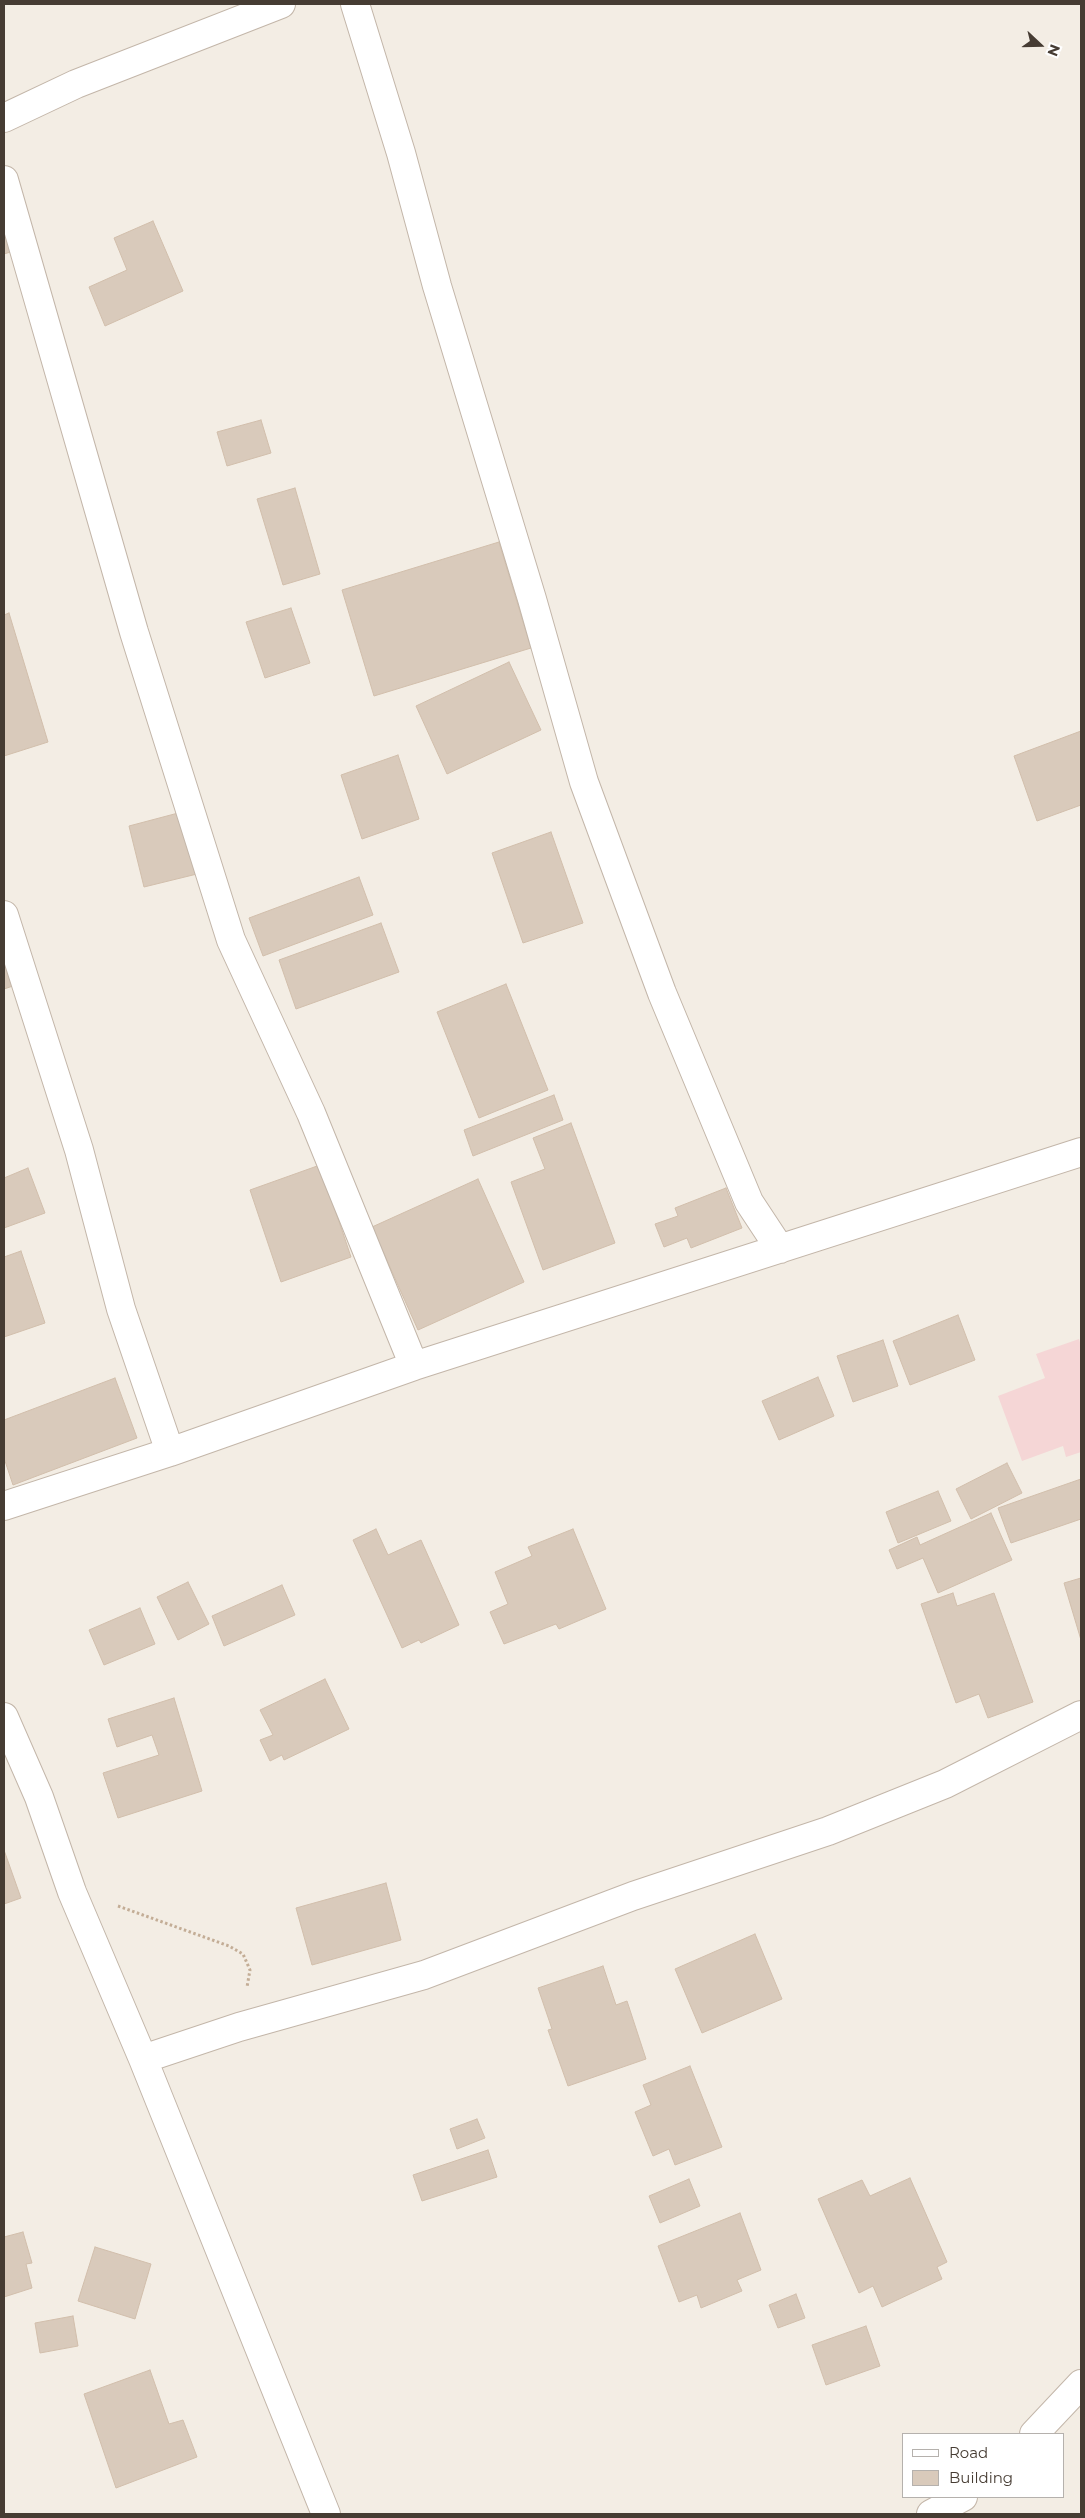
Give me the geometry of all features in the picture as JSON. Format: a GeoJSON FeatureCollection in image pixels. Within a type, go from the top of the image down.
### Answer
{"type":"FeatureCollection","features":[{"type":"Feature","properties":{"kind":"street"},"geometry":{"type":"LineString","coordinates":[[4,118],[76,84],[281,4]]}},
{"type":"Feature","properties":{"kind":"street"},"geometry":{"type":"LineString","coordinates":[[355,4],[401,153],[437,286],[532,599],[584,782],[662,992],[749,1202],[780,1249]]}},
{"type":"Feature","properties":{"kind":"street"},"geometry":{"type":"LineString","coordinates":[[4,180],[134,632],[231,940],[311,1113],[414,1366]]}},
{"type":"Feature","properties":{"kind":"street"},"geometry":{"type":"LineString","coordinates":[[4,915],[80,1150],[121,1309],[170,1452]]}},
{"type":"Feature","properties":{"kind":"street"},"geometry":{"type":"LineString","coordinates":[[4,1506],[170,1452],[414,1366],[1081,1152]]}},
{"type":"Feature","properties":{"kind":"street"},"geometry":{"type":"LineString","coordinates":[[143,2059],[239,2028],[424,1975],[633,1896],[828,1831],[945,1784],[1081,1715]]}},
{"type":"Feature","properties":{"kind":"street"},"geometry":{"type":"LineString","coordinates":[[4,1717],[39,1797],[72,1892],[143,2059],[326,2514]]}},
{"type":"Feature","properties":{"kind":"street"},"geometry":{"type":"LineString","coordinates":[[1035,2433],[1081,2384]]}},
{"type":"Feature","properties":{"kind":"street"},"geometry":{"type":"LineString","coordinates":[[931,2514],[961,2498]]}},
{"type":"Feature","properties":{"kind":"path"},"geometry":{"type":"LineString","coordinates":[[72,1892],[151,1916],[229,1946],[242,1954],[250,1970],[239,2028]]}},
{"type":"Feature","properties":{"kind":"shaded area"},"geometry":{"type":"Polygon","coordinates":[[[1079,1339],[1081,1346],[1081,1452],[1066,1457],[1063,1446],[1022,1461],[998,1396],[1045,1378],[1036,1354],[1079,1339]]]}},
{"type":"Feature","properties":{"kind":"building"},"geometry":{"type":"Polygon","coordinates":[[[4,208],[17,250],[4,254],[4,208]]]}},
{"type":"Feature","properties":{"kind":"building"},"geometry":{"type":"Polygon","coordinates":[[[153,221],[183,291],[105,326],[89,287],[127,270],[114,238],[153,221]]]}},
{"type":"Feature","properties":{"kind":"building"},"geometry":{"type":"Polygon","coordinates":[[[261,420],[271,453],[227,466],[217,432],[261,420]]]}},
{"type":"Feature","properties":{"kind":"building"},"geometry":{"type":"Polygon","coordinates":[[[295,488],[320,574],[283,585],[257,499],[295,488]]]}},
{"type":"Feature","properties":{"kind":"building"},"geometry":{"type":"Polygon","coordinates":[[[499,542],[531,648],[374,696],[342,590],[499,542]]]}},
{"type":"Feature","properties":{"kind":"building"},"geometry":{"type":"Polygon","coordinates":[[[291,608],[310,663],[265,678],[246,622],[291,608]]]}},
{"type":"Feature","properties":{"kind":"building"},"geometry":{"type":"Polygon","coordinates":[[[9,613],[48,742],[4,756],[4,615],[9,613]]]}},
{"type":"Feature","properties":{"kind":"building"},"geometry":{"type":"Polygon","coordinates":[[[509,662],[541,730],[447,774],[416,706],[509,662]]]}},
{"type":"Feature","properties":{"kind":"building"},"geometry":{"type":"Polygon","coordinates":[[[1081,731],[1081,805],[1037,821],[1014,756],[1081,731]]]}},
{"type":"Feature","properties":{"kind":"building"},"geometry":{"type":"Polygon","coordinates":[[[398,755],[419,819],[362,839],[341,775],[398,755]]]}},
{"type":"Feature","properties":{"kind":"building"},"geometry":{"type":"Polygon","coordinates":[[[182,812],[197,874],[144,887],[129,826],[182,812]]]}},
{"type":"Feature","properties":{"kind":"building"},"geometry":{"type":"Polygon","coordinates":[[[551,832],[583,923],[523,943],[492,853],[551,832]]]}},
{"type":"Feature","properties":{"kind":"building"},"geometry":{"type":"Polygon","coordinates":[[[359,877],[373,915],[263,956],[249,918],[359,877]]]}},
{"type":"Feature","properties":{"kind":"building"},"geometry":{"type":"Polygon","coordinates":[[[381,923],[399,972],[296,1009],[279,960],[381,923]]]}},
{"type":"Feature","properties":{"kind":"building"},"geometry":{"type":"Polygon","coordinates":[[[4,946],[16,985],[4,989],[4,946]]]}},
{"type":"Feature","properties":{"kind":"building"},"geometry":{"type":"Polygon","coordinates":[[[506,984],[548,1090],[479,1118],[437,1012],[506,984]]]}},
{"type":"Feature","properties":{"kind":"building"},"geometry":{"type":"Polygon","coordinates":[[[554,1095],[563,1120],[473,1156],[464,1130],[554,1095]]]}},
{"type":"Feature","properties":{"kind":"building"},"geometry":{"type":"Polygon","coordinates":[[[571,1123],[615,1243],[543,1270],[511,1182],[545,1169],[533,1138],[571,1123]]]}},
{"type":"Feature","properties":{"kind":"building"},"geometry":{"type":"Polygon","coordinates":[[[320,1165],[351,1257],[281,1282],[250,1190],[320,1165]]]}},
{"type":"Feature","properties":{"kind":"building"},"geometry":{"type":"Polygon","coordinates":[[[28,1168],[45,1213],[4,1228],[4,1178],[28,1168]]]}},
{"type":"Feature","properties":{"kind":"building"},"geometry":{"type":"Polygon","coordinates":[[[478,1179],[524,1282],[418,1330],[372,1227],[478,1179]]]}},
{"type":"Feature","properties":{"kind":"building"},"geometry":{"type":"Polygon","coordinates":[[[726,1188],[742,1228],[691,1248],[687,1238],[664,1247],[655,1224],[678,1216],[675,1208],[726,1188]]]}},
{"type":"Feature","properties":{"kind":"building"},"geometry":{"type":"Polygon","coordinates":[[[21,1251],[45,1323],[4,1337],[4,1257],[21,1251]]]}},
{"type":"Feature","properties":{"kind":"building"},"geometry":{"type":"Polygon","coordinates":[[[958,1315],[975,1360],[910,1385],[893,1341],[958,1315]]]}},
{"type":"Feature","properties":{"kind":"building"},"geometry":{"type":"Polygon","coordinates":[[[883,1340],[898,1386],[853,1402],[837,1356],[883,1340]]]}},
{"type":"Feature","properties":{"kind":"building"},"geometry":{"type":"Polygon","coordinates":[[[818,1377],[834,1416],[779,1440],[762,1401],[818,1377]]]}},
{"type":"Feature","properties":{"kind":"building"},"geometry":{"type":"Polygon","coordinates":[[[115,1378],[137,1438],[13,1485],[4,1458],[4,1420],[115,1378]]]}},
{"type":"Feature","properties":{"kind":"building"},"geometry":{"type":"Polygon","coordinates":[[[1007,1463],[1022,1493],[971,1519],[956,1489],[1007,1463]]]}},
{"type":"Feature","properties":{"kind":"building"},"geometry":{"type":"Polygon","coordinates":[[[1081,1479],[1081,1519],[1011,1543],[998,1508],[1081,1479]]]}},
{"type":"Feature","properties":{"kind":"building"},"geometry":{"type":"Polygon","coordinates":[[[938,1491],[951,1521],[898,1543],[886,1512],[938,1491]]]}},
{"type":"Feature","properties":{"kind":"building"},"geometry":{"type":"Polygon","coordinates":[[[991,1513],[1012,1560],[938,1593],[923,1558],[897,1569],[889,1550],[917,1537],[920,1545],[991,1513]]]}},
{"type":"Feature","properties":{"kind":"building"},"geometry":{"type":"Polygon","coordinates":[[[376,1529],[388,1555],[421,1540],[459,1625],[421,1643],[419,1640],[402,1648],[353,1540],[376,1529]]]}},
{"type":"Feature","properties":{"kind":"building"},"geometry":{"type":"Polygon","coordinates":[[[573,1529],[606,1609],[559,1629],[556,1624],[504,1644],[490,1612],[508,1604],[495,1572],[532,1556],[528,1547],[573,1529]]]}},
{"type":"Feature","properties":{"kind":"building"},"geometry":{"type":"Polygon","coordinates":[[[1081,1578],[1081,1640],[1064,1583],[1081,1578]]]}},
{"type":"Feature","properties":{"kind":"building"},"geometry":{"type":"Polygon","coordinates":[[[188,1582],[209,1624],[178,1640],[157,1597],[188,1582]]]}},
{"type":"Feature","properties":{"kind":"building"},"geometry":{"type":"Polygon","coordinates":[[[282,1585],[295,1615],[224,1646],[212,1616],[282,1585]]]}},
{"type":"Feature","properties":{"kind":"building"},"geometry":{"type":"Polygon","coordinates":[[[953,1593],[957,1606],[994,1593],[1033,1702],[988,1718],[979,1694],[956,1703],[921,1604],[953,1593]]]}},
{"type":"Feature","properties":{"kind":"building"},"geometry":{"type":"Polygon","coordinates":[[[140,1608],[155,1644],[104,1665],[89,1630],[140,1608]]]}},
{"type":"Feature","properties":{"kind":"building"},"geometry":{"type":"Polygon","coordinates":[[[325,1679],[349,1729],[284,1760],[282,1755],[270,1761],[260,1740],[273,1735],[260,1710],[325,1679]]]}},
{"type":"Feature","properties":{"kind":"building"},"geometry":{"type":"Polygon","coordinates":[[[174,1698],[202,1791],[118,1818],[103,1773],[159,1755],[152,1735],[117,1747],[108,1719],[174,1698]]]}},
{"type":"Feature","properties":{"kind":"building"},"geometry":{"type":"Polygon","coordinates":[[[4,1850],[21,1898],[4,1904],[4,1850]]]}},
{"type":"Feature","properties":{"kind":"building"},"geometry":{"type":"Polygon","coordinates":[[[386,1883],[401,1940],[312,1965],[296,1908],[386,1883]]]}},
{"type":"Feature","properties":{"kind":"building"},"geometry":{"type":"Polygon","coordinates":[[[755,1934],[782,1999],[702,2033],[675,1969],[755,1934]]]}},
{"type":"Feature","properties":{"kind":"building"},"geometry":{"type":"Polygon","coordinates":[[[603,1966],[616,2005],[627,2001],[646,2059],[568,2086],[548,2030],[552,2029],[538,1988],[603,1966]]]}},
{"type":"Feature","properties":{"kind":"building"},"geometry":{"type":"Polygon","coordinates":[[[690,2066],[722,2147],[675,2165],[669,2149],[653,2156],[635,2112],[651,2105],[643,2085],[690,2066]]]}},
{"type":"Feature","properties":{"kind":"building"},"geometry":{"type":"Polygon","coordinates":[[[477,2119],[485,2138],[457,2149],[450,2129],[477,2119]]]}},
{"type":"Feature","properties":{"kind":"building"},"geometry":{"type":"Polygon","coordinates":[[[488,2150],[497,2177],[422,2201],[413,2175],[488,2150]]]}},
{"type":"Feature","properties":{"kind":"building"},"geometry":{"type":"Polygon","coordinates":[[[910,2178],[947,2262],[937,2267],[942,2279],[882,2307],[873,2286],[859,2293],[818,2199],[862,2180],[870,2196],[910,2178]]]}},
{"type":"Feature","properties":{"kind":"building"},"geometry":{"type":"Polygon","coordinates":[[[689,2179],[700,2206],[660,2223],[649,2196],[689,2179]]]}},
{"type":"Feature","properties":{"kind":"building"},"geometry":{"type":"Polygon","coordinates":[[[740,2213],[761,2270],[737,2280],[742,2291],[701,2308],[697,2295],[679,2302],[658,2246],[740,2213]]]}},
{"type":"Feature","properties":{"kind":"building"},"geometry":{"type":"Polygon","coordinates":[[[23,2232],[32,2263],[26,2264],[32,2288],[4,2297],[4,2237],[23,2232]]]}},
{"type":"Feature","properties":{"kind":"building"},"geometry":{"type":"Polygon","coordinates":[[[95,2247],[151,2264],[135,2319],[78,2301],[95,2247]]]}},
{"type":"Feature","properties":{"kind":"building"},"geometry":{"type":"Polygon","coordinates":[[[796,2294],[805,2318],[778,2328],[769,2305],[796,2294]]]}},
{"type":"Feature","properties":{"kind":"building"},"geometry":{"type":"Polygon","coordinates":[[[73,2316],[78,2346],[40,2353],[35,2323],[73,2316]]]}},
{"type":"Feature","properties":{"kind":"building"},"geometry":{"type":"Polygon","coordinates":[[[866,2326],[880,2366],[826,2385],[812,2345],[866,2326]]]}},
{"type":"Feature","properties":{"kind":"building"},"geometry":{"type":"Polygon","coordinates":[[[150,2370],[169,2424],[183,2420],[197,2457],[116,2488],[84,2394],[150,2370]]]}}]}
